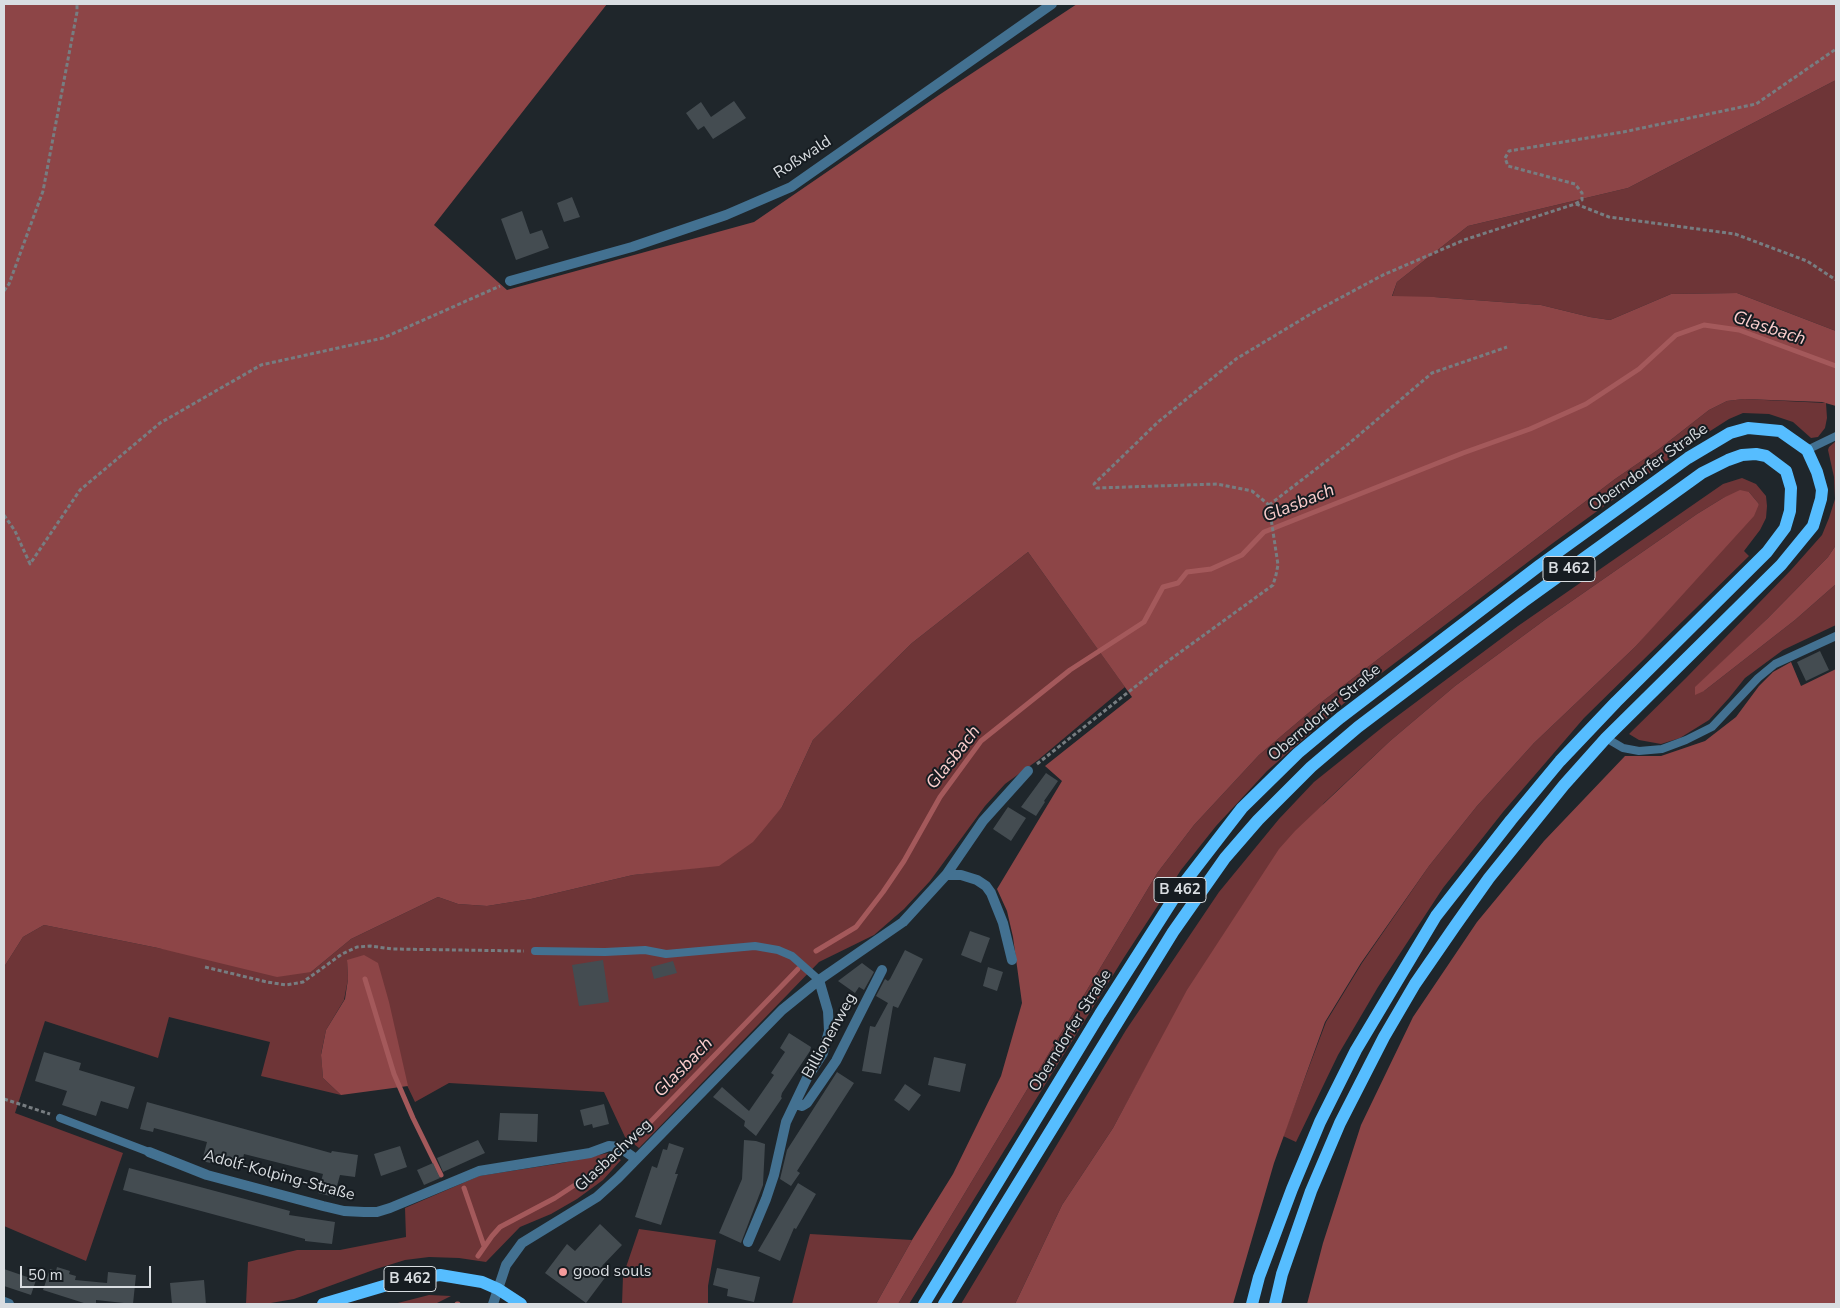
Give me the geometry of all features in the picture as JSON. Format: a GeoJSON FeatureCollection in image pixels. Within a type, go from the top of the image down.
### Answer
{"type":"FeatureCollection","features":[{"type":"Feature","properties":{"kind":"main road","name":"Oberndorfer Straße"},"geometry":{"type":"LineString","coordinates":[[924,1304],[1100,1014],[1182,887],[1242,808],[1272,778],[1298,754],[1363,701],[1540,565],[1688,458],[1730,433],[1748,428],[1780,431],[1807,450]]}},
{"type":"Feature","properties":{"kind":"main road"},"geometry":{"type":"LineString","coordinates":[[1275,1304],[1282,1274],[1311,1191],[1340,1123],[1384,1037],[1416,984],[1488,878],[1558,793],[1606,738],[1782,565],[1813,526],[1822,490],[1817,472],[1807,450]]}},
{"type":"Feature","properties":{"kind":"main road","name":"Oberndorfer Straße"},"geometry":{"type":"LineString","coordinates":[[944,1304],[1173,932],[1225,858],[1258,820],[1311,767],[1358,727],[1523,602],[1702,473],[1742,455],[1756,454],[1766,456],[1786,471],[1789,479],[1792,499],[1785,528],[1767,552],[1616,702],[1560,762],[1505,827],[1436,916],[1356,1050],[1320,1122],[1292,1189],[1259,1277],[1252,1304]]}},
{"type":"Feature","properties":{"kind":"main road","name":"B 462"},"geometry":{"type":"LineString","coordinates":[[323,1304],[380,1286],[431,1275],[482,1282],[498,1289],[521,1304]]}},
{"type":"Feature","properties":{"kind":"street","name":"Roßwald"},"geometry":{"type":"LineString","coordinates":[[510,281],[632,247],[726,215],[791,187],[1052,4]]}},
{"type":"Feature","properties":{"kind":"street","name":"Glasbachweg"},"geometry":{"type":"LineString","coordinates":[[494,1304],[506,1265],[522,1243],[597,1196],[636,1159],[782,1010],[819,980],[903,922],[946,875],[983,821],[1028,771]]}},
{"type":"Feature","properties":{"kind":"street"},"geometry":{"type":"LineString","coordinates":[[946,875],[961,875],[977,880],[986,886],[991,893],[1003,923],[1012,960]]}},
{"type":"Feature","properties":{"kind":"street","name":"Billionenweg"},"geometry":{"type":"LineString","coordinates":[[794,1104],[802,1106],[806,1103],[836,1060],[882,970]]}},
{"type":"Feature","properties":{"kind":"street","name":"Billionenweg"},"geometry":{"type":"LineString","coordinates":[[748,1242],[769,1191],[786,1122],[807,1078],[823,1053],[829,1031],[828,1011],[819,980]]}},
{"type":"Feature","properties":{"kind":"street","name":"Adolf-Kolping-Straße"},"geometry":{"type":"LineString","coordinates":[[149,1152],[207,1175],[344,1211],[364,1212],[377,1212],[390,1208],[479,1170],[590,1153],[609,1146],[619,1147],[636,1159]]}},
{"type":"Feature","properties":{"kind":"street"},"geometry":{"type":"LineString","coordinates":[[4,1302],[9,1304]]}},
{"type":"Feature","properties":{"kind":"lane"},"geometry":{"type":"LineString","coordinates":[[1807,450],[1836,436]]}},
{"type":"Feature","properties":{"kind":"lane"},"geometry":{"type":"LineString","coordinates":[[1606,738],[1623,748],[1639,751],[1662,749],[1686,740],[1712,727],[1758,678],[1775,664],[1836,636]]}},
{"type":"Feature","properties":{"kind":"lane"},"geometry":{"type":"LineString","coordinates":[[535,951],[605,952],[645,950],[666,954],[756,946],[778,950],[792,956],[819,980]]}},
{"type":"Feature","properties":{"kind":"lane","name":"Adolf-Kolping-Straße"},"geometry":{"type":"LineString","coordinates":[[60,1118],[149,1152]]}},
{"type":"Feature","properties":{"kind":"path"},"geometry":{"type":"LineString","coordinates":[[4,291],[43,191],[77,4]]}},
{"type":"Feature","properties":{"kind":"path"},"geometry":{"type":"LineString","coordinates":[[1028,771],[1164,664],[1273,585],[1278,565],[1269,505],[1252,491],[1217,484],[1097,488],[1094,484],[1158,422],[1236,358],[1314,312],[1383,275],[1464,240],[1575,204],[1582,200],[1582,193],[1575,184],[1508,166],[1505,158],[1508,151],[1623,132],[1756,104],[1836,49]]}},
{"type":"Feature","properties":{"kind":"path"},"geometry":{"type":"LineString","coordinates":[[1575,204],[1609,217],[1735,234],[1807,261],[1836,280]]}},
{"type":"Feature","properties":{"kind":"path"},"geometry":{"type":"LineString","coordinates":[[4,515],[15,531],[30,564],[80,490],[160,423],[262,365],[383,338],[510,281]]}},
{"type":"Feature","properties":{"kind":"path"},"geometry":{"type":"LineString","coordinates":[[1269,505],[1346,446],[1432,373],[1507,347]]}},
{"type":"Feature","properties":{"kind":"path"},"geometry":{"type":"LineString","coordinates":[[205,967],[286,985],[303,982],[342,954],[357,947],[535,951]]}},
{"type":"Feature","properties":{"kind":"path"},"geometry":{"type":"LineString","coordinates":[[4,1099],[60,1118]]}},
{"type":"Feature","properties":{"kind":"shaded area"},"geometry":{"type":"Polygon","coordinates":[[[4,4],[607,4],[434,225],[507,290],[754,222],[939,95],[1077,4],[1836,4],[1836,80],[1628,188],[1468,226],[1397,282],[1392,296],[1434,297],[1541,305],[1610,320],[1671,294],[1737,293],[1836,331],[1836,406],[1822,402],[1744,399],[1727,401],[1709,410],[1319,704],[1259,755],[1194,825],[1158,872],[898,1304],[876,1304],[912,1240],[953,1174],[1001,1076],[1022,1003],[1013,937],[1007,911],[997,889],[1062,781],[1045,766],[1132,697],[1028,552],[912,643],[813,740],[782,807],[753,842],[719,866],[633,875],[531,899],[487,906],[458,904],[438,897],[351,939],[311,972],[277,977],[158,948],[44,925],[23,937],[4,967],[4,4]]]}},
{"type":"Feature","properties":{"kind":"shaded area"},"geometry":{"type":"Polygon","coordinates":[[[1836,80],[1836,331],[1737,293],[1671,294],[1610,320],[1541,305],[1434,297],[1392,297],[1397,282],[1468,226],[1628,188],[1836,80]]]}},
{"type":"Feature","properties":{"kind":"shaded area"},"geometry":{"type":"Polygon","coordinates":[[[1744,399],[1826,403],[1827,418],[1825,428],[1818,437],[1811,438],[1793,422],[1769,414],[1743,413],[1729,419],[1693,442],[1553,543],[1358,691],[1267,771],[1216,826],[1181,870],[1123,959],[909,1304],[898,1304],[1158,872],[1194,825],[1259,755],[1319,704],[1709,410],[1727,401],[1744,399]]]}},
{"type":"Feature","properties":{"kind":"shaded area"},"geometry":{"type":"Polygon","coordinates":[[[1836,441],[1836,545],[1828,557],[1768,618],[1696,687],[1704,691],[1795,620],[1836,584],[1836,625],[1783,650],[1745,678],[1709,720],[1680,738],[1661,744],[1639,740],[1629,734],[1791,570],[1822,535],[1835,499],[1834,477],[1828,450],[1836,441]]]}},
{"type":"Feature","properties":{"kind":"shaded area"},"geometry":{"type":"Polygon","coordinates":[[[1742,478],[1756,484],[1766,496],[1767,506],[1766,518],[1760,530],[1744,551],[1749,556],[1584,718],[1503,812],[1443,888],[1378,987],[1338,1055],[1296,1142],[1283,1136],[1326,1022],[1362,963],[1429,866],[1477,806],[1534,743],[1635,647],[1759,504],[1749,492],[1723,498],[1697,514],[1546,619],[1455,686],[1390,741],[1324,803],[1149,1062],[1113,1128],[1062,1205],[1015,1304],[961,1304],[1126,1030],[1219,892],[1279,819],[1314,782],[1384,726],[1518,626],[1723,484],[1742,478]]]}},
{"type":"Feature","properties":{"kind":"shaded area"},"geometry":{"type":"Polygon","coordinates":[[[1740,490],[1749,492],[1759,504],[1754,516],[1635,647],[1534,743],[1477,806],[1429,866],[1361,963],[1325,1022],[1274,1163],[1233,1304],[1015,1304],[1062,1205],[1113,1128],[1187,990],[1279,849],[1295,831],[1390,741],[1455,686],[1546,619],[1697,514],[1740,490]]]}},
{"type":"Feature","properties":{"kind":"shaded area"},"geometry":{"type":"Polygon","coordinates":[[[1836,545],[1836,584],[1795,620],[1704,691],[1695,695],[1695,687],[1768,618],[1828,557],[1836,545]]]}},
{"type":"Feature","properties":{"kind":"shaded area"},"geometry":{"type":"Polygon","coordinates":[[[1028,552],[1125,687],[1038,760],[1005,784],[985,806],[930,881],[904,909],[874,935],[819,962],[639,1148],[625,1137],[604,1092],[449,1083],[415,1102],[347,960],[348,979],[344,1000],[326,1030],[321,1054],[323,1078],[341,1095],[261,1076],[270,1042],[169,1017],[158,1058],[45,1021],[15,1113],[123,1153],[86,1261],[4,1226],[4,967],[23,937],[44,925],[158,948],[311,972],[351,939],[438,897],[458,904],[487,906],[531,899],[633,875],[719,865],[782,807],[813,740],[912,643],[1028,552]]]}},
{"type":"Feature","properties":{"kind":"shaded area"},"geometry":{"type":"Polygon","coordinates":[[[1791,662],[1801,686],[1836,669],[1836,1304],[1307,1304],[1323,1243],[1361,1125],[1413,1017],[1477,922],[1544,841],[1625,756],[1661,756],[1705,741],[1736,717],[1759,686],[1773,672],[1791,662]]]}},
{"type":"Feature","properties":{"kind":"shaded area"},"geometry":{"type":"Polygon","coordinates":[[[364,955],[378,963],[408,1086],[341,1095],[323,1078],[321,1055],[326,1030],[345,999],[348,979],[347,960],[364,955]]]}},
{"type":"Feature","properties":{"kind":"shaded area"},"geometry":{"type":"Polygon","coordinates":[[[608,1153],[621,1160],[603,1180],[577,1199],[551,1214],[520,1227],[486,1262],[459,1258],[429,1257],[405,1260],[294,1299],[265,1304],[246,1304],[248,1262],[297,1250],[340,1250],[406,1237],[405,1208],[479,1176],[562,1163],[608,1153]]]}},
{"type":"Feature","properties":{"kind":"shaded area"},"geometry":{"type":"Polygon","coordinates":[[[639,1229],[716,1240],[708,1286],[708,1304],[622,1304],[623,1276],[639,1229]]]}},
{"type":"Feature","properties":{"kind":"shaded area"},"geometry":{"type":"Polygon","coordinates":[[[810,1234],[912,1240],[876,1304],[792,1304],[810,1234]]]}},
{"type":"Feature","properties":{"kind":"shaded area"},"geometry":{"type":"Polygon","coordinates":[[[429,1295],[451,1296],[435,1304],[394,1304],[429,1295]]]}},
{"type":"Feature","properties":{"kind":"building"},"geometry":{"type":"Polygon","coordinates":[[[734,101],[746,118],[713,139],[704,126],[698,130],[686,113],[701,102],[711,117],[734,101]]]}},
{"type":"Feature","properties":{"kind":"building"},"geometry":{"type":"Polygon","coordinates":[[[572,197],[580,217],[564,222],[557,203],[572,197]]]}},
{"type":"Feature","properties":{"kind":"building"},"geometry":{"type":"Polygon","coordinates":[[[522,211],[530,234],[542,230],[549,248],[516,260],[501,219],[522,211]]]}},
{"type":"Feature","properties":{"kind":"building"},"geometry":{"type":"Polygon","coordinates":[[[1820,651],[1829,670],[1806,681],[1797,662],[1820,651]]]}},
{"type":"Feature","properties":{"kind":"building"},"geometry":{"type":"Polygon","coordinates":[[[1046,773],[1058,781],[1036,816],[1021,807],[1046,773]]]}},
{"type":"Feature","properties":{"kind":"building"},"geometry":{"type":"Polygon","coordinates":[[[1008,807],[1026,818],[1011,841],[993,829],[1008,807]]]}},
{"type":"Feature","properties":{"kind":"building"},"geometry":{"type":"Polygon","coordinates":[[[970,931],[990,938],[981,963],[961,955],[970,931]]]}},
{"type":"Feature","properties":{"kind":"building"},"geometry":{"type":"Polygon","coordinates":[[[905,950],[923,959],[898,1008],[893,1006],[881,1074],[862,1071],[870,1026],[875,1027],[888,1003],[876,996],[885,979],[888,981],[890,979],[905,950]]]}},
{"type":"Feature","properties":{"kind":"building"},"geometry":{"type":"Polygon","coordinates":[[[603,960],[609,1002],[579,1006],[572,965],[603,960]]]}},
{"type":"Feature","properties":{"kind":"building"},"geometry":{"type":"Polygon","coordinates":[[[673,961],[677,973],[654,979],[651,967],[673,961]]]}},
{"type":"Feature","properties":{"kind":"building"},"geometry":{"type":"Polygon","coordinates":[[[862,963],[874,972],[864,990],[859,987],[855,993],[838,981],[862,963]]]}},
{"type":"Feature","properties":{"kind":"building"},"geometry":{"type":"Polygon","coordinates":[[[988,967],[1003,972],[997,991],[983,986],[988,967]]]}},
{"type":"Feature","properties":{"kind":"building"},"geometry":{"type":"Polygon","coordinates":[[[789,1033],[811,1047],[810,1051],[782,1093],[782,1098],[756,1136],[744,1126],[745,1121],[713,1097],[722,1087],[749,1111],[774,1075],[771,1073],[785,1052],[780,1048],[789,1033]]]}},
{"type":"Feature","properties":{"kind":"building"},"geometry":{"type":"Polygon","coordinates":[[[44,1052],[81,1063],[79,1070],[135,1087],[128,1109],[101,1101],[96,1116],[62,1105],[67,1091],[35,1081],[44,1052]]]}},
{"type":"Feature","properties":{"kind":"building"},"geometry":{"type":"Polygon","coordinates":[[[934,1057],[966,1064],[960,1092],[928,1085],[934,1057]]]}},
{"type":"Feature","properties":{"kind":"building"},"geometry":{"type":"Polygon","coordinates":[[[837,1072],[854,1083],[797,1171],[800,1173],[791,1186],[780,1179],[787,1150],[837,1072]]]}},
{"type":"Feature","properties":{"kind":"building"},"geometry":{"type":"Polygon","coordinates":[[[905,1084],[921,1095],[909,1111],[894,1100],[905,1084]]]}},
{"type":"Feature","properties":{"kind":"building"},"geometry":{"type":"Polygon","coordinates":[[[147,1102],[331,1153],[332,1151],[358,1155],[355,1177],[340,1175],[334,1197],[318,1193],[323,1174],[244,1154],[240,1170],[202,1161],[207,1142],[154,1128],[153,1132],[140,1129],[147,1102]]]}},
{"type":"Feature","properties":{"kind":"building"},"geometry":{"type":"Polygon","coordinates":[[[604,1104],[609,1124],[593,1128],[592,1124],[584,1126],[580,1110],[604,1104]]]}},
{"type":"Feature","properties":{"kind":"building"},"geometry":{"type":"Polygon","coordinates":[[[500,1113],[538,1114],[537,1142],[498,1140],[500,1113]]]}},
{"type":"Feature","properties":{"kind":"building"},"geometry":{"type":"Polygon","coordinates":[[[478,1140],[485,1153],[443,1172],[437,1158],[478,1140]]]}},
{"type":"Feature","properties":{"kind":"building"},"geometry":{"type":"Polygon","coordinates":[[[744,1140],[765,1144],[763,1185],[741,1243],[719,1233],[742,1179],[744,1140]]]}},
{"type":"Feature","properties":{"kind":"building"},"geometry":{"type":"Polygon","coordinates":[[[669,1143],[684,1148],[675,1174],[678,1174],[661,1225],[635,1217],[652,1166],[657,1168],[663,1149],[667,1150],[669,1143]]]}},
{"type":"Feature","properties":{"kind":"building"},"geometry":{"type":"Polygon","coordinates":[[[400,1146],[407,1167],[381,1176],[374,1154],[400,1146]]]}},
{"type":"Feature","properties":{"kind":"building"},"geometry":{"type":"Polygon","coordinates":[[[433,1163],[440,1178],[424,1185],[417,1170],[433,1163]]]}},
{"type":"Feature","properties":{"kind":"building"},"geometry":{"type":"Polygon","coordinates":[[[129,1168],[290,1211],[289,1215],[335,1222],[332,1244],[305,1241],[305,1239],[123,1190],[129,1168]]]}},
{"type":"Feature","properties":{"kind":"building"},"geometry":{"type":"Polygon","coordinates":[[[798,1183],[816,1194],[796,1229],[794,1228],[780,1261],[758,1251],[798,1183]]]}},
{"type":"Feature","properties":{"kind":"building"},"geometry":{"type":"Polygon","coordinates":[[[600,1224],[622,1245],[602,1266],[610,1271],[586,1303],[545,1273],[567,1244],[575,1251],[600,1224]]]}},
{"type":"Feature","properties":{"kind":"building"},"geometry":{"type":"Polygon","coordinates":[[[57,1267],[70,1271],[69,1274],[76,1276],[75,1280],[107,1283],[108,1272],[136,1275],[133,1304],[96,1300],[96,1304],[87,1304],[43,1290],[50,1269],[56,1271],[57,1267]]]}},
{"type":"Feature","properties":{"kind":"building"},"geometry":{"type":"Polygon","coordinates":[[[717,1268],[760,1277],[754,1302],[727,1296],[728,1289],[713,1285],[717,1268]]]}},
{"type":"Feature","properties":{"kind":"building"},"geometry":{"type":"Polygon","coordinates":[[[4,1269],[36,1280],[31,1295],[4,1286],[4,1269]]]}},
{"type":"Feature","properties":{"kind":"building"},"geometry":{"type":"Polygon","coordinates":[[[204,1280],[206,1304],[172,1304],[170,1283],[204,1280]]]}},
{"type":"Feature","properties":{"kind":"waterway","name":"Glasbach"},"geometry":{"type":"LineString","coordinates":[[816,951],[856,927],[904,861],[940,797],[981,741],[1070,670],[1144,622],[1163,587],[1178,583],[1187,572],[1211,569],[1242,555],[1264,532],[1463,453],[1530,429],[1586,404],[1639,369],[1676,335],[1704,325],[1739,330],[1836,366]]}},
{"type":"Feature","properties":{"kind":"waterway","name":"Glasbach"},"geometry":{"type":"LineString","coordinates":[[631,1142],[798,969]]}},
{"type":"Feature","properties":{"kind":"waterway"},"geometry":{"type":"LineString","coordinates":[[365,979],[394,1074],[441,1175]]}},
{"type":"Feature","properties":{"kind":"waterway","name":"Glasbach"},"geometry":{"type":"LineString","coordinates":[[478,1256],[500,1227],[555,1198],[616,1158]]}},
{"type":"Feature","properties":{"kind":"waterway"},"geometry":{"type":"LineString","coordinates":[[464,1188],[484,1246]]}},
{"type":"Feature","properties":{"kind":"place","name":"good souls"},"geometry":{"type":"Point","coordinates":[563,1272]}}]}
